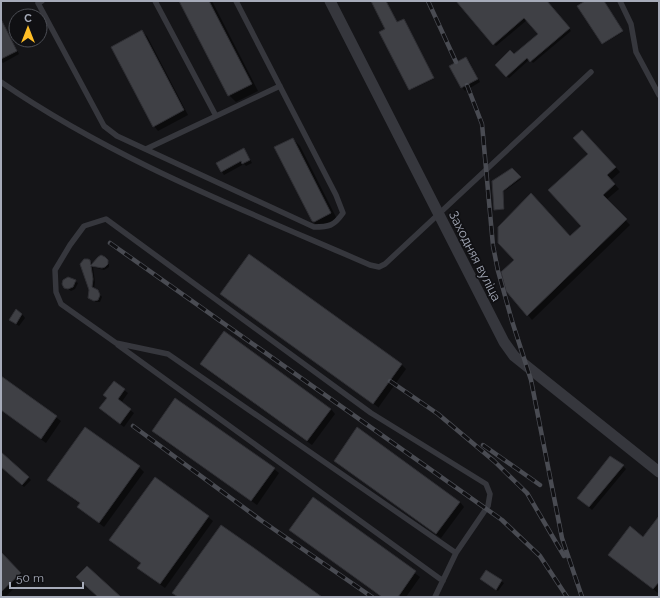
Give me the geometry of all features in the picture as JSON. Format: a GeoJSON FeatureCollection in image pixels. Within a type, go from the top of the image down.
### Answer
{"type":"FeatureCollection","features":[{"type":"Feature","properties":{"kind":"street","name":"Заходняя вуліца"},"geometry":{"type":"LineString","coordinates":[[330,1],[504,342],[514,356],[659,472]]}},
{"type":"Feature","properties":{"kind":"lane"},"geometry":{"type":"LineString","coordinates":[[42,1],[38,3],[104,126],[117,136],[314,227],[324,227],[336,223],[343,213],[336,195],[236,1]]}},
{"type":"Feature","properties":{"kind":"lane"},"geometry":{"type":"LineString","coordinates":[[155,1],[216,116]]}},
{"type":"Feature","properties":{"kind":"lane"},"geometry":{"type":"LineString","coordinates":[[620,1],[631,24],[636,52],[659,95]]}},
{"type":"Feature","properties":{"kind":"lane"},"geometry":{"type":"LineString","coordinates":[[1,82],[82,133],[134,159],[191,186],[370,265],[379,267],[385,264],[591,72]]}},
{"type":"Feature","properties":{"kind":"lane"},"geometry":{"type":"LineString","coordinates":[[146,149],[280,86]]}},
{"type":"Feature","properties":{"kind":"lane"},"geometry":{"type":"LineString","coordinates":[[435,597],[443,582],[456,553],[488,506],[490,494],[486,484],[371,413],[106,219],[84,226],[70,245],[55,270],[56,292],[61,304],[443,582]]}},
{"type":"Feature","properties":{"kind":"lane"},"geometry":{"type":"LineString","coordinates":[[116,343],[168,354],[456,553]]}},
{"type":"Feature","properties":{"kind":"building"},"geometry":{"type":"Polygon","coordinates":[[[179,1],[209,1],[252,84],[228,96],[179,1]]]}},
{"type":"Feature","properties":{"kind":"building"},"geometry":{"type":"Polygon","coordinates":[[[371,1],[386,1],[397,22],[404,19],[434,78],[409,90],[379,32],[385,29],[371,1]]]}},
{"type":"Feature","properties":{"kind":"building"},"geometry":{"type":"Polygon","coordinates":[[[456,1],[547,1],[570,28],[530,62],[527,58],[506,77],[495,65],[510,50],[514,54],[538,34],[524,18],[493,45],[456,1]]]}},
{"type":"Feature","properties":{"kind":"building"},"geometry":{"type":"Polygon","coordinates":[[[585,1],[604,1],[623,31],[602,44],[577,6],[585,1]]]}},
{"type":"Feature","properties":{"kind":"building"},"geometry":{"type":"Polygon","coordinates":[[[1,19],[8,33],[8,48],[16,48],[17,51],[1,59],[1,19]]]}},
{"type":"Feature","properties":{"kind":"building"},"geometry":{"type":"Polygon","coordinates":[[[142,30],[184,110],[153,127],[111,47],[142,30]]]}},
{"type":"Feature","properties":{"kind":"building"},"geometry":{"type":"Polygon","coordinates":[[[466,57],[478,79],[461,88],[449,66],[466,57]]]}},
{"type":"Feature","properties":{"kind":"building"},"geometry":{"type":"Polygon","coordinates":[[[582,130],[616,167],[607,175],[615,184],[603,195],[627,219],[527,316],[506,291],[501,272],[514,260],[498,243],[498,227],[531,193],[570,236],[581,226],[548,190],[588,154],[573,138],[582,130]]]}},
{"type":"Feature","properties":{"kind":"building"},"geometry":{"type":"Polygon","coordinates":[[[293,138],[331,213],[314,222],[312,221],[274,147],[293,138]]]}},
{"type":"Feature","properties":{"kind":"building"},"geometry":{"type":"Polygon","coordinates":[[[244,148],[250,160],[242,164],[241,161],[221,172],[216,163],[244,148]]]}},
{"type":"Feature","properties":{"kind":"building"},"geometry":{"type":"Polygon","coordinates":[[[512,168],[521,177],[503,191],[504,209],[494,210],[492,181],[512,168]]]}},
{"type":"Feature","properties":{"kind":"building"},"geometry":{"type":"Polygon","coordinates":[[[249,254],[402,364],[373,404],[220,294],[249,254]]]}},
{"type":"Feature","properties":{"kind":"building"},"geometry":{"type":"Polygon","coordinates":[[[101,255],[108,260],[108,264],[102,268],[91,266],[93,279],[92,287],[98,290],[100,295],[98,300],[94,301],[88,298],[89,290],[80,264],[84,259],[88,259],[90,260],[91,265],[101,255]]]}},
{"type":"Feature","properties":{"kind":"building"},"geometry":{"type":"Polygon","coordinates":[[[68,277],[76,280],[73,287],[68,289],[64,288],[62,284],[63,280],[68,277]]]}},
{"type":"Feature","properties":{"kind":"building"},"geometry":{"type":"Polygon","coordinates":[[[16,309],[22,314],[16,324],[9,320],[16,309]]]}},
{"type":"Feature","properties":{"kind":"building"},"geometry":{"type":"Polygon","coordinates":[[[224,331],[331,409],[307,441],[200,364],[224,331]]]}},
{"type":"Feature","properties":{"kind":"building"},"geometry":{"type":"Polygon","coordinates":[[[1,376],[57,416],[41,439],[1,410],[1,376]]]}},
{"type":"Feature","properties":{"kind":"building"},"geometry":{"type":"Polygon","coordinates":[[[114,381],[125,389],[118,399],[131,409],[120,424],[99,408],[107,398],[103,395],[114,381]]]}},
{"type":"Feature","properties":{"kind":"building"},"geometry":{"type":"Polygon","coordinates":[[[175,398],[275,468],[251,501],[152,431],[175,398]]]}},
{"type":"Feature","properties":{"kind":"building"},"geometry":{"type":"Polygon","coordinates":[[[85,427],[140,466],[99,523],[77,507],[80,503],[47,480],[85,427]]]}},
{"type":"Feature","properties":{"kind":"building"},"geometry":{"type":"Polygon","coordinates":[[[357,427],[460,502],[436,534],[334,461],[357,427]]]}},
{"type":"Feature","properties":{"kind":"building"},"geometry":{"type":"Polygon","coordinates":[[[1,452],[29,477],[22,485],[1,467],[1,452]]]}},
{"type":"Feature","properties":{"kind":"building"},"geometry":{"type":"Polygon","coordinates":[[[610,456],[624,465],[589,507],[577,498],[610,456]]]}},
{"type":"Feature","properties":{"kind":"building"},"geometry":{"type":"Polygon","coordinates":[[[155,477],[209,516],[160,584],[137,568],[141,563],[109,540],[155,477]]]}},
{"type":"Feature","properties":{"kind":"building"},"geometry":{"type":"Polygon","coordinates":[[[313,497],[416,571],[398,597],[382,597],[289,530],[313,497]]]}},
{"type":"Feature","properties":{"kind":"building"},"geometry":{"type":"Polygon","coordinates":[[[659,516],[659,582],[653,589],[608,555],[630,526],[643,537],[659,516]]]}},
{"type":"Feature","properties":{"kind":"building"},"geometry":{"type":"Polygon","coordinates":[[[221,525],[322,597],[178,597],[172,593],[221,525]]]}},
{"type":"Feature","properties":{"kind":"building"},"geometry":{"type":"Polygon","coordinates":[[[1,552],[21,573],[1,592],[1,552]]]}},
{"type":"Feature","properties":{"kind":"building"},"geometry":{"type":"Polygon","coordinates":[[[87,566],[121,597],[98,597],[76,577],[87,566]]]}},
{"type":"Feature","properties":{"kind":"building"},"geometry":{"type":"Polygon","coordinates":[[[486,570],[502,580],[496,590],[480,579],[486,570]]]}},
{"type":"Feature","properties":{"kind":"railway"},"geometry":{"type":"LineString","coordinates":[[428,1],[456,62]]}},
{"type":"Feature","properties":{"kind":"railway"},"geometry":{"type":"LineString","coordinates":[[467,85],[482,124],[493,246],[498,271],[531,380],[562,538],[582,597]]}},
{"type":"Feature","properties":{"kind":"railway"},"geometry":{"type":"LineString","coordinates":[[110,243],[502,520],[540,556],[567,597]]}},
{"type":"Feature","properties":{"kind":"railway"},"geometry":{"type":"LineString","coordinates":[[390,381],[438,414],[494,461],[527,493],[564,556]]}},
{"type":"Feature","properties":{"kind":"railway"},"geometry":{"type":"LineString","coordinates":[[133,426],[262,521],[372,597]]}},
{"type":"Feature","properties":{"kind":"railway"},"geometry":{"type":"LineString","coordinates":[[483,445],[540,485]]}}]}
